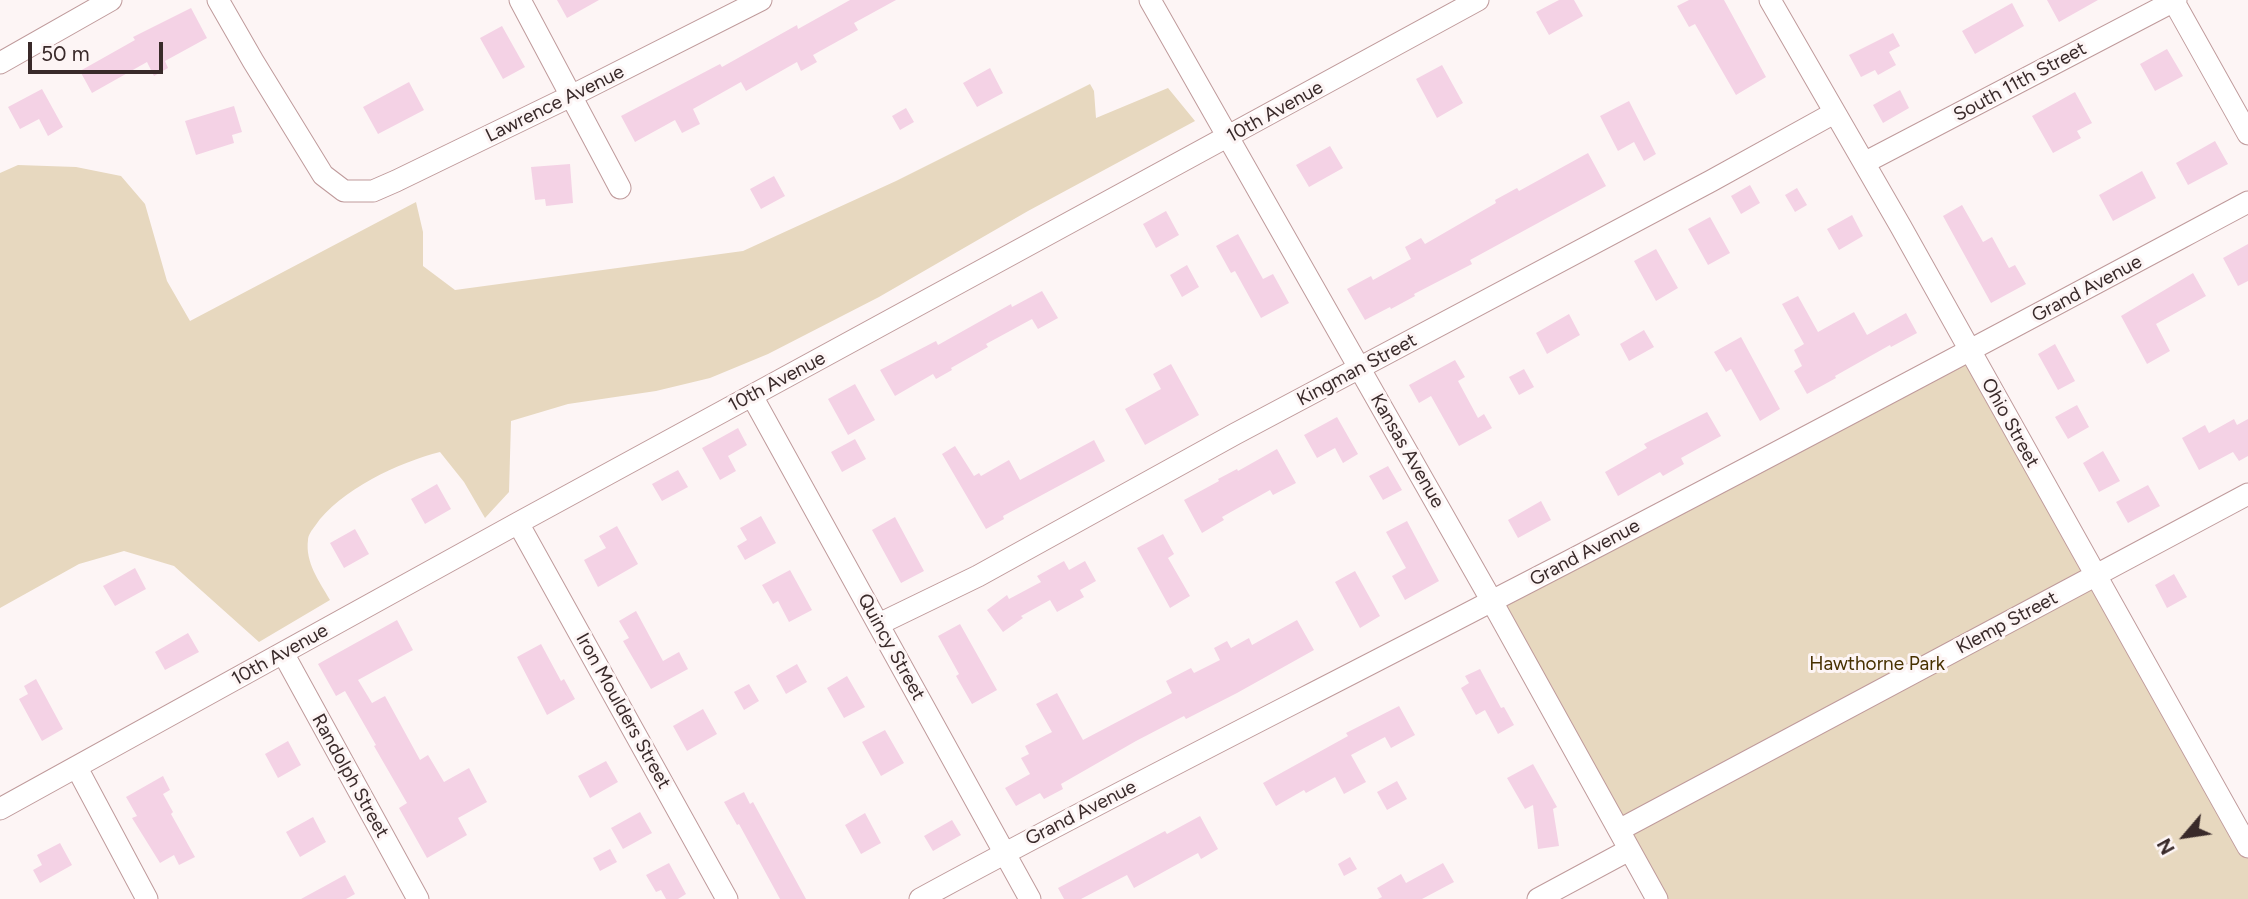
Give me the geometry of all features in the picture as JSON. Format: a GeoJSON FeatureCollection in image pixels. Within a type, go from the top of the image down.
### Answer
{"type":"FeatureCollection","features":[{"type":"Feature","properties":{"kind":"street"},"geometry":{"type":"LineString","coordinates":[[0,63],[111,0]]}},
{"type":"Feature","properties":{"kind":"street","name":"Lawrence Avenue"},"geometry":{"type":"LineString","coordinates":[[218,0],[323,174],[344,191],[373,191],[397,181],[761,0]]}},
{"type":"Feature","properties":{"kind":"street"},"geometry":{"type":"LineString","coordinates":[[520,0],[620,188]]}},
{"type":"Feature","properties":{"kind":"street","name":"Kansas Avenue"},"geometry":{"type":"LineString","coordinates":[[1150,0],[1492,601],[1629,850]]}},
{"type":"Feature","properties":{"kind":"street","name":"10th Avenue"},"geometry":{"type":"LineString","coordinates":[[0,809],[518,523],[1478,0]]}},
{"type":"Feature","properties":{"kind":"street","name":"Ohio Street"},"geometry":{"type":"LineString","coordinates":[[1770,0],[2095,576],[2242,822],[2248,847]]}},
{"type":"Feature","properties":{"kind":"street"},"geometry":{"type":"LineString","coordinates":[[2175,0],[2248,134]]}},
{"type":"Feature","properties":{"kind":"street","name":"South 11th Street"},"geometry":{"type":"LineString","coordinates":[[1864,163],[2175,0]]}},
{"type":"Feature","properties":{"kind":"street","name":"Kingman Street"},"geometry":{"type":"LineString","coordinates":[[879,624],[978,576],[1834,113]]}},
{"type":"Feature","properties":{"kind":"street","name":"Grand Avenue"},"geometry":{"type":"LineString","coordinates":[[920,899],[1005,852],[1970,351],[2248,202]]}},
{"type":"Feature","properties":{"kind":"street","name":"Quincy Street"},"geometry":{"type":"LineString","coordinates":[[752,396],[1030,899]]}},
{"type":"Feature","properties":{"kind":"street","name":"Klemp Street"},"geometry":{"type":"LineString","coordinates":[[1619,830],[2248,494]]}},
{"type":"Feature","properties":{"kind":"street","name":"Iron Moulders Street"},"geometry":{"type":"LineString","coordinates":[[518,523],[727,899]]}},
{"type":"Feature","properties":{"kind":"street","name":"Randolph Street"},"geometry":{"type":"LineString","coordinates":[[283,653],[418,899]]}},
{"type":"Feature","properties":{"kind":"street"},"geometry":{"type":"LineString","coordinates":[[77,768],[147,899]]}},
{"type":"Feature","properties":{"kind":"street"},"geometry":{"type":"LineString","coordinates":[[1538,899],[1629,850],[1657,899]]}},
{"type":"Feature","properties":{"kind":"green space"},"geometry":{"type":"Polygon","coordinates":[[[1090,84],[1094,91],[1096,118],[1168,88],[1195,121],[1028,211],[879,297],[768,354],[710,378],[656,391],[568,404],[511,421],[509,492],[485,518],[464,482],[440,452],[372,479],[339,501],[309,536],[311,564],[330,600],[259,642],[174,566],[124,551],[79,564],[0,608],[0,173],[18,165],[76,167],[121,176],[145,204],[167,281],[190,321],[416,202],[423,232],[423,266],[455,290],[743,251],[896,181],[1090,84]]]}},
{"type":"Feature","properties":{"kind":"green space","name":"Hawthorne Park"},"geometry":{"type":"Polygon","coordinates":[[[1970,351],[2248,847],[2248,899],[1657,899],[1492,601],[1970,351]]]}},
{"type":"Feature","properties":{"kind":"building"},"geometry":{"type":"Polygon","coordinates":[[[557,0],[599,0],[567,18],[557,0]]]}},
{"type":"Feature","properties":{"kind":"building"},"geometry":{"type":"Polygon","coordinates":[[[850,0],[896,0],[854,23],[858,30],[813,55],[817,62],[801,71],[797,62],[746,91],[741,82],[693,109],[700,124],[682,133],[675,120],[635,142],[621,116],[720,64],[722,67],[797,25],[798,29],[850,0]]]}},
{"type":"Feature","properties":{"kind":"building"},"geometry":{"type":"Polygon","coordinates":[[[1559,0],[1574,0],[1583,16],[1549,35],[1536,12],[1559,0]]]}},
{"type":"Feature","properties":{"kind":"building"},"geometry":{"type":"Polygon","coordinates":[[[1689,0],[1724,0],[1766,77],[1736,95],[1695,24],[1689,27],[1677,6],[1689,0]]]}},
{"type":"Feature","properties":{"kind":"building"},"geometry":{"type":"Polygon","coordinates":[[[2047,0],[2098,0],[2059,22],[2047,0]]]}},
{"type":"Feature","properties":{"kind":"building"},"geometry":{"type":"Polygon","coordinates":[[[2012,3],[2024,26],[1975,54],[1962,31],[2012,3]]]}},
{"type":"Feature","properties":{"kind":"building"},"geometry":{"type":"Polygon","coordinates":[[[191,8],[207,38],[165,61],[168,68],[154,76],[147,62],[92,93],[80,71],[135,40],[133,37],[191,8]]]}},
{"type":"Feature","properties":{"kind":"building"},"geometry":{"type":"Polygon","coordinates":[[[502,26],[525,67],[503,79],[480,38],[502,26]]]}},
{"type":"Feature","properties":{"kind":"building"},"geometry":{"type":"Polygon","coordinates":[[[1893,33],[1900,46],[1889,52],[1896,65],[1878,75],[1875,70],[1861,77],[1849,55],[1893,33]]]}},
{"type":"Feature","properties":{"kind":"building"},"geometry":{"type":"Polygon","coordinates":[[[2167,49],[2183,76],[2155,91],[2140,64],[2167,49]]]}},
{"type":"Feature","properties":{"kind":"building"},"geometry":{"type":"Polygon","coordinates":[[[1442,65],[1463,103],[1437,118],[1416,79],[1442,65]]]}},
{"type":"Feature","properties":{"kind":"building"},"geometry":{"type":"Polygon","coordinates":[[[990,68],[1003,93],[977,107],[963,83],[990,68]]]}},
{"type":"Feature","properties":{"kind":"building"},"geometry":{"type":"Polygon","coordinates":[[[409,82],[424,110],[378,134],[363,107],[409,82]]]}},
{"type":"Feature","properties":{"kind":"building"},"geometry":{"type":"Polygon","coordinates":[[[42,89],[63,127],[48,136],[39,119],[20,129],[8,107],[42,89]]]}},
{"type":"Feature","properties":{"kind":"building"},"geometry":{"type":"Polygon","coordinates":[[[1900,90],[1909,108],[1883,123],[1873,105],[1900,90]]]}},
{"type":"Feature","properties":{"kind":"building"},"geometry":{"type":"Polygon","coordinates":[[[2075,92],[2092,123],[2077,131],[2081,138],[2053,153],[2032,116],[2075,92]]]}},
{"type":"Feature","properties":{"kind":"building"},"geometry":{"type":"Polygon","coordinates":[[[1629,101],[1656,154],[1644,161],[1634,142],[1618,151],[1600,116],[1629,101]]]}},
{"type":"Feature","properties":{"kind":"building"},"geometry":{"type":"Polygon","coordinates":[[[234,106],[242,132],[232,135],[234,143],[196,155],[185,121],[234,106]]]}},
{"type":"Feature","properties":{"kind":"building"},"geometry":{"type":"Polygon","coordinates":[[[906,108],[914,122],[900,130],[892,116],[906,108]]]}},
{"type":"Feature","properties":{"kind":"building"},"geometry":{"type":"Polygon","coordinates":[[[2215,141],[2228,164],[2188,185],[2176,163],[2215,141]]]}},
{"type":"Feature","properties":{"kind":"building"},"geometry":{"type":"Polygon","coordinates":[[[1330,146],[1343,168],[1309,187],[1296,165],[1330,146]]]}},
{"type":"Feature","properties":{"kind":"building"},"geometry":{"type":"Polygon","coordinates":[[[1588,153],[1606,186],[1470,260],[1472,264],[1414,294],[1415,296],[1365,320],[1347,289],[1371,276],[1373,280],[1411,259],[1405,247],[1421,238],[1425,244],[1496,203],[1495,200],[1517,188],[1519,191],[1588,153]]]}},
{"type":"Feature","properties":{"kind":"building"},"geometry":{"type":"Polygon","coordinates":[[[570,164],[573,203],[546,206],[545,199],[535,200],[531,167],[570,164]]]}},
{"type":"Feature","properties":{"kind":"building"},"geometry":{"type":"Polygon","coordinates":[[[2142,171],[2156,198],[2113,221],[2099,195],[2142,171]]]}},
{"type":"Feature","properties":{"kind":"building"},"geometry":{"type":"Polygon","coordinates":[[[774,176],[785,196],[761,209],[750,189],[774,176]]]}},
{"type":"Feature","properties":{"kind":"building"},"geometry":{"type":"Polygon","coordinates":[[[1750,185],[1760,203],[1741,214],[1731,196],[1750,185]]]}},
{"type":"Feature","properties":{"kind":"building"},"geometry":{"type":"Polygon","coordinates":[[[1797,188],[1807,205],[1795,212],[1785,195],[1797,188]]]}},
{"type":"Feature","properties":{"kind":"building"},"geometry":{"type":"Polygon","coordinates":[[[1962,205],[1983,242],[1992,237],[2009,268],[2015,265],[2026,284],[1991,303],[1943,216],[1962,205]]]}},
{"type":"Feature","properties":{"kind":"building"},"geometry":{"type":"Polygon","coordinates":[[[1166,211],[1179,235],[1156,248],[1143,224],[1166,211]]]}},
{"type":"Feature","properties":{"kind":"building"},"geometry":{"type":"Polygon","coordinates":[[[1852,215],[1863,236],[1839,250],[1827,229],[1852,215]]]}},
{"type":"Feature","properties":{"kind":"building"},"geometry":{"type":"Polygon","coordinates":[[[1710,217],[1730,253],[1708,265],[1688,229],[1710,217]]]}},
{"type":"Feature","properties":{"kind":"building"},"geometry":{"type":"Polygon","coordinates":[[[1238,234],[1263,279],[1273,274],[1289,303],[1261,318],[1235,271],[1231,273],[1216,246],[1238,234]]]}},
{"type":"Feature","properties":{"kind":"building"},"geometry":{"type":"Polygon","coordinates":[[[2248,244],[2248,281],[2238,286],[2223,258],[2248,244]]]}},
{"type":"Feature","properties":{"kind":"building"},"geometry":{"type":"Polygon","coordinates":[[[1656,249],[1678,288],[1656,301],[1634,261],[1656,249]]]}},
{"type":"Feature","properties":{"kind":"building"},"geometry":{"type":"Polygon","coordinates":[[[1187,265],[1199,287],[1182,297],[1170,275],[1187,265]]]}},
{"type":"Feature","properties":{"kind":"building"},"geometry":{"type":"Polygon","coordinates":[[[2193,273],[2206,296],[2156,324],[2170,351],[2147,364],[2121,316],[2193,273]]]}},
{"type":"Feature","properties":{"kind":"building"},"geometry":{"type":"Polygon","coordinates":[[[1042,291],[1058,318],[1038,329],[1032,319],[986,344],[988,347],[936,379],[933,374],[895,396],[880,370],[936,341],[938,345],[1011,304],[1012,307],[1042,291]]]}},
{"type":"Feature","properties":{"kind":"building"},"geometry":{"type":"Polygon","coordinates":[[[1798,296],[1818,332],[1854,312],[1867,335],[1906,313],[1917,333],[1891,347],[1890,345],[1807,394],[1794,371],[1802,366],[1794,350],[1804,344],[1782,304],[1798,296]]]}},
{"type":"Feature","properties":{"kind":"building"},"geometry":{"type":"Polygon","coordinates":[[[1569,314],[1580,335],[1547,354],[1536,333],[1569,314]]]}},
{"type":"Feature","properties":{"kind":"building"},"geometry":{"type":"Polygon","coordinates":[[[1644,330],[1654,347],[1629,361],[1620,344],[1644,330]]]}},
{"type":"Feature","properties":{"kind":"building"},"geometry":{"type":"Polygon","coordinates":[[[1741,337],[1780,409],[1760,421],[1731,369],[1726,372],[1714,352],[1741,337]]]}},
{"type":"Feature","properties":{"kind":"building"},"geometry":{"type":"Polygon","coordinates":[[[2055,344],[2075,381],[2058,390],[2038,354],[2055,344]]]}},
{"type":"Feature","properties":{"kind":"building"},"geometry":{"type":"Polygon","coordinates":[[[1455,360],[1465,377],[1458,381],[1478,418],[1484,414],[1492,428],[1459,446],[1431,396],[1419,403],[1409,385],[1455,360]]]}},
{"type":"Feature","properties":{"kind":"building"},"geometry":{"type":"Polygon","coordinates":[[[1171,364],[1199,415],[1145,445],[1125,409],[1161,389],[1153,374],[1171,364]]]}},
{"type":"Feature","properties":{"kind":"building"},"geometry":{"type":"Polygon","coordinates":[[[1524,369],[1534,387],[1519,395],[1509,377],[1524,369]]]}},
{"type":"Feature","properties":{"kind":"building"},"geometry":{"type":"Polygon","coordinates":[[[855,384],[875,420],[848,435],[828,399],[855,384]]]}},
{"type":"Feature","properties":{"kind":"building"},"geometry":{"type":"Polygon","coordinates":[[[2077,405],[2089,427],[2068,439],[2055,417],[2077,405]]]}},
{"type":"Feature","properties":{"kind":"building"},"geometry":{"type":"Polygon","coordinates":[[[1707,412],[1721,436],[1681,458],[1684,464],[1663,476],[1660,472],[1618,496],[1605,472],[1647,448],[1644,444],[1707,412]]]}},
{"type":"Feature","properties":{"kind":"building"},"geometry":{"type":"Polygon","coordinates":[[[1337,417],[1358,454],[1343,463],[1335,448],[1317,458],[1304,435],[1337,417]]]}},
{"type":"Feature","properties":{"kind":"building"},"geometry":{"type":"Polygon","coordinates":[[[2234,419],[2237,425],[2248,419],[2248,456],[2239,461],[2233,452],[2199,470],[2182,438],[2205,425],[2209,433],[2234,419]]]}},
{"type":"Feature","properties":{"kind":"building"},"geometry":{"type":"Polygon","coordinates":[[[738,428],[747,445],[728,456],[736,471],[720,480],[702,448],[738,428]]]}},
{"type":"Feature","properties":{"kind":"building"},"geometry":{"type":"Polygon","coordinates":[[[855,439],[866,459],[842,472],[831,452],[855,439]]]}},
{"type":"Feature","properties":{"kind":"building"},"geometry":{"type":"Polygon","coordinates":[[[1094,440],[1105,461],[1003,516],[1004,519],[986,529],[942,454],[955,446],[974,476],[979,473],[981,476],[1009,460],[1020,480],[1094,440]]]}},
{"type":"Feature","properties":{"kind":"building"},"geometry":{"type":"Polygon","coordinates":[[[1277,449],[1296,483],[1273,495],[1270,490],[1222,517],[1224,520],[1202,533],[1184,500],[1277,449]]]}},
{"type":"Feature","properties":{"kind":"building"},"geometry":{"type":"Polygon","coordinates":[[[2103,451],[2120,481],[2099,492],[2083,463],[2103,451]]]}},
{"type":"Feature","properties":{"kind":"building"},"geometry":{"type":"Polygon","coordinates":[[[1388,466],[1402,490],[1383,500],[1369,476],[1388,466]]]}},
{"type":"Feature","properties":{"kind":"building"},"geometry":{"type":"Polygon","coordinates":[[[678,470],[688,487],[662,501],[652,484],[678,470]]]}},
{"type":"Feature","properties":{"kind":"building"},"geometry":{"type":"Polygon","coordinates":[[[437,484],[451,509],[425,524],[411,499],[437,484]]]}},
{"type":"Feature","properties":{"kind":"building"},"geometry":{"type":"Polygon","coordinates":[[[2148,485],[2160,506],[2128,523],[2116,502],[2148,485]]]}},
{"type":"Feature","properties":{"kind":"building"},"geometry":{"type":"Polygon","coordinates":[[[1541,501],[1551,520],[1518,538],[1508,520],[1541,501]]]}},
{"type":"Feature","properties":{"kind":"building"},"geometry":{"type":"Polygon","coordinates":[[[761,516],[776,543],[745,560],[737,546],[747,540],[740,528],[761,516]]]}},
{"type":"Feature","properties":{"kind":"building"},"geometry":{"type":"Polygon","coordinates":[[[895,517],[924,571],[901,583],[872,530],[895,517]]]}},
{"type":"Feature","properties":{"kind":"building"},"geometry":{"type":"Polygon","coordinates":[[[1407,521],[1439,581],[1405,600],[1392,576],[1406,568],[1386,532],[1407,521]]]}},
{"type":"Feature","properties":{"kind":"building"},"geometry":{"type":"Polygon","coordinates":[[[617,526],[638,564],[598,587],[584,560],[606,548],[599,536],[617,526]]]}},
{"type":"Feature","properties":{"kind":"building"},"geometry":{"type":"Polygon","coordinates":[[[355,529],[369,554],[344,568],[330,543],[355,529]]]}},
{"type":"Feature","properties":{"kind":"building"},"geometry":{"type":"Polygon","coordinates":[[[1163,534],[1174,554],[1168,558],[1190,596],[1170,608],[1137,548],[1163,534]]]}},
{"type":"Feature","properties":{"kind":"building"},"geometry":{"type":"Polygon","coordinates":[[[1064,561],[1069,570],[1085,561],[1096,581],[1080,590],[1084,597],[1057,612],[1050,600],[1021,616],[1023,618],[1003,632],[987,610],[1007,595],[1009,599],[1041,582],[1037,576],[1064,561]]]}},
{"type":"Feature","properties":{"kind":"building"},"geometry":{"type":"Polygon","coordinates":[[[135,568],[146,589],[115,606],[103,586],[135,568]]]}},
{"type":"Feature","properties":{"kind":"building"},"geometry":{"type":"Polygon","coordinates":[[[790,570],[812,610],[789,622],[778,601],[773,604],[762,585],[790,570]]]}},
{"type":"Feature","properties":{"kind":"building"},"geometry":{"type":"Polygon","coordinates":[[[1355,571],[1380,616],[1360,628],[1335,582],[1355,571]]]}},
{"type":"Feature","properties":{"kind":"building"},"geometry":{"type":"Polygon","coordinates":[[[2174,574],[2187,597],[2167,608],[2155,585],[2174,574]]]}},
{"type":"Feature","properties":{"kind":"building"},"geometry":{"type":"Polygon","coordinates":[[[636,611],[663,661],[679,652],[688,669],[651,689],[623,641],[629,638],[619,621],[636,611]]]}},
{"type":"Feature","properties":{"kind":"building"},"geometry":{"type":"Polygon","coordinates":[[[397,620],[413,650],[358,680],[372,703],[385,696],[420,760],[428,755],[444,782],[469,768],[487,802],[458,818],[467,835],[427,858],[399,808],[407,803],[374,746],[376,745],[345,691],[336,696],[318,664],[397,620]]]}},
{"type":"Feature","properties":{"kind":"building"},"geometry":{"type":"Polygon","coordinates":[[[1297,620],[1314,650],[1237,693],[1136,741],[1061,784],[1063,789],[1044,799],[1040,793],[1016,806],[1005,788],[1030,774],[1021,758],[1029,754],[1025,746],[1052,732],[1036,704],[1057,693],[1083,740],[1172,693],[1166,681],[1191,668],[1194,673],[1220,660],[1214,648],[1227,641],[1231,648],[1249,638],[1252,645],[1297,620]]]}},
{"type":"Feature","properties":{"kind":"building"},"geometry":{"type":"Polygon","coordinates":[[[960,624],[997,690],[972,704],[938,636],[960,624]]]}},
{"type":"Feature","properties":{"kind":"building"},"geometry":{"type":"Polygon","coordinates":[[[188,633],[199,652],[165,670],[155,652],[188,633]]]}},
{"type":"Feature","properties":{"kind":"building"},"geometry":{"type":"Polygon","coordinates":[[[541,644],[561,681],[564,679],[575,699],[547,715],[517,657],[541,644]]]}},
{"type":"Feature","properties":{"kind":"building"},"geometry":{"type":"Polygon","coordinates":[[[797,664],[807,682],[786,694],[776,676],[797,664]]]}},
{"type":"Feature","properties":{"kind":"building"},"geometry":{"type":"Polygon","coordinates":[[[1480,669],[1501,708],[1504,707],[1514,725],[1498,734],[1485,710],[1476,715],[1461,688],[1469,683],[1465,676],[1480,669]]]}},
{"type":"Feature","properties":{"kind":"building"},"geometry":{"type":"Polygon","coordinates":[[[847,676],[865,707],[844,718],[827,688],[847,676]]]}},
{"type":"Feature","properties":{"kind":"building"},"geometry":{"type":"Polygon","coordinates":[[[36,679],[63,729],[42,741],[19,699],[28,694],[24,686],[36,679]]]}},
{"type":"Feature","properties":{"kind":"building"},"geometry":{"type":"Polygon","coordinates":[[[749,684],[759,701],[744,710],[734,692],[749,684]]]}},
{"type":"Feature","properties":{"kind":"building"},"geometry":{"type":"Polygon","coordinates":[[[1399,706],[1415,735],[1391,748],[1385,737],[1351,755],[1366,782],[1344,794],[1335,777],[1276,806],[1263,783],[1348,736],[1346,733],[1399,706]]]}},
{"type":"Feature","properties":{"kind":"building"},"geometry":{"type":"Polygon","coordinates":[[[703,709],[717,734],[687,751],[673,726],[703,709]]]}},
{"type":"Feature","properties":{"kind":"building"},"geometry":{"type":"Polygon","coordinates":[[[885,730],[904,763],[881,776],[862,742],[885,730]]]}},
{"type":"Feature","properties":{"kind":"building"},"geometry":{"type":"Polygon","coordinates":[[[288,741],[301,765],[278,778],[265,754],[288,741]]]}},
{"type":"Feature","properties":{"kind":"building"},"geometry":{"type":"Polygon","coordinates":[[[606,761],[618,782],[590,798],[578,776],[606,761]]]}},
{"type":"Feature","properties":{"kind":"building"},"geometry":{"type":"Polygon","coordinates":[[[1533,764],[1557,807],[1553,809],[1559,846],[1538,849],[1533,805],[1525,809],[1507,778],[1533,764]]]}},
{"type":"Feature","properties":{"kind":"building"},"geometry":{"type":"Polygon","coordinates":[[[163,776],[170,790],[163,794],[195,857],[179,865],[174,855],[160,863],[132,818],[137,816],[126,797],[163,776]]]}},
{"type":"Feature","properties":{"kind":"building"},"geometry":{"type":"Polygon","coordinates":[[[1397,781],[1407,799],[1387,810],[1377,792],[1397,781]]]}},
{"type":"Feature","properties":{"kind":"building"},"geometry":{"type":"Polygon","coordinates":[[[744,792],[750,804],[753,802],[806,899],[780,899],[739,824],[737,825],[724,802],[744,792]]]}},
{"type":"Feature","properties":{"kind":"building"},"geometry":{"type":"Polygon","coordinates":[[[640,812],[652,833],[623,849],[611,828],[640,812]]]}},
{"type":"Feature","properties":{"kind":"building"},"geometry":{"type":"Polygon","coordinates":[[[865,813],[881,843],[861,854],[845,825],[865,813]]]}},
{"type":"Feature","properties":{"kind":"building"},"geometry":{"type":"Polygon","coordinates":[[[1200,816],[1218,849],[1201,859],[1198,853],[1134,888],[1127,875],[1081,899],[1064,899],[1058,888],[1165,831],[1167,834],[1200,816]]]}},
{"type":"Feature","properties":{"kind":"building"},"geometry":{"type":"Polygon","coordinates":[[[313,817],[326,842],[300,857],[286,832],[313,817]]]}},
{"type":"Feature","properties":{"kind":"building"},"geometry":{"type":"Polygon","coordinates":[[[952,820],[961,835],[933,851],[924,836],[952,820]]]}},
{"type":"Feature","properties":{"kind":"building"},"geometry":{"type":"Polygon","coordinates":[[[60,843],[72,865],[40,883],[33,870],[42,865],[37,855],[60,843]]]}},
{"type":"Feature","properties":{"kind":"building"},"geometry":{"type":"Polygon","coordinates":[[[610,849],[617,862],[600,871],[593,858],[610,849]]]}},
{"type":"Feature","properties":{"kind":"building"},"geometry":{"type":"Polygon","coordinates":[[[1350,857],[1357,869],[1344,876],[1338,864],[1350,857]]]}},
{"type":"Feature","properties":{"kind":"building"},"geometry":{"type":"Polygon","coordinates":[[[669,863],[686,894],[678,899],[666,899],[661,890],[656,892],[646,875],[669,863]]]}},
{"type":"Feature","properties":{"kind":"building"},"geometry":{"type":"Polygon","coordinates":[[[1443,863],[1454,882],[1422,899],[1378,899],[1382,897],[1377,888],[1401,874],[1406,883],[1443,863]]]}},
{"type":"Feature","properties":{"kind":"building"},"geometry":{"type":"Polygon","coordinates":[[[345,875],[355,894],[346,899],[301,899],[345,875]]]}}]}
